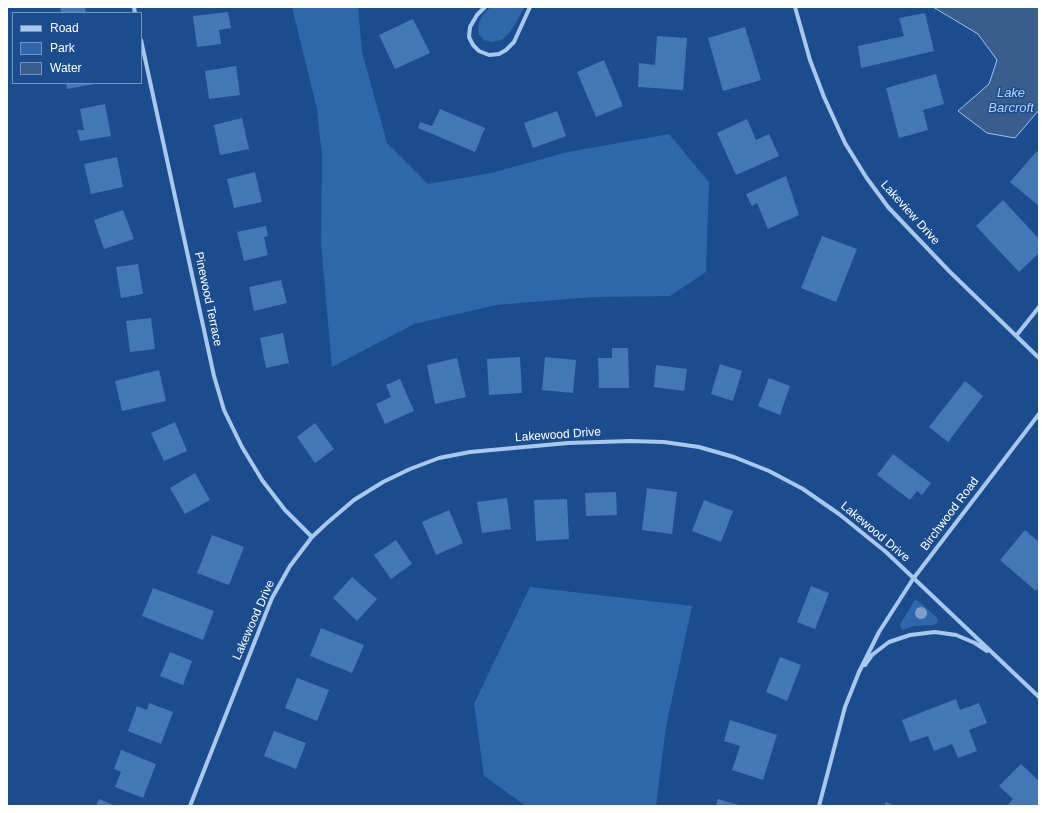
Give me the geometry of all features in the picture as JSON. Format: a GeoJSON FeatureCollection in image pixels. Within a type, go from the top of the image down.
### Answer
{"type":"FeatureCollection","features":[{"type":"Feature","properties":{"kind":"street"},"geometry":{"type":"LineString","coordinates":[[486,7],[477,15],[470,27],[469,37],[479,52],[489,55],[499,54],[506,50],[514,42],[530,7]]}},
{"type":"Feature","properties":{"kind":"street","name":"Lakeview Drive"},"geometry":{"type":"LineString","coordinates":[[795,7],[810,60],[824,97],[845,143],[866,177],[888,207],[949,271],[1039,358]]}},
{"type":"Feature","properties":{"kind":"street","name":"Pinewood Terrace"},"geometry":{"type":"LineString","coordinates":[[142,45],[214,376],[224,410],[242,448],[262,480],[285,510],[312,537]]}},
{"type":"Feature","properties":{"kind":"street"},"geometry":{"type":"LineString","coordinates":[[1016,336],[1039,307]]}},
{"type":"Feature","properties":{"kind":"street","name":"Birchwood Road"},"geometry":{"type":"LineString","coordinates":[[818,806],[845,708],[879,632],[913,579],[1039,414]]}},
{"type":"Feature","properties":{"kind":"street","name":"Lakewood Drive"},"geometry":{"type":"LineString","coordinates":[[190,806],[272,598],[290,566],[312,537],[354,500],[377,485],[410,469],[438,458],[470,452],[568,443],[630,440],[664,442],[699,447],[734,457],[769,471],[802,489],[840,514],[886,552],[1039,697]]}},
{"type":"Feature","properties":{"kind":"street","name":"Birchwood Road"},"geometry":{"type":"LineString","coordinates":[[860,672],[872,655],[889,642],[910,635],[935,632],[956,635],[975,643],[998,658]]}},
{"type":"Feature","properties":{"kind":"green space"},"geometry":{"type":"Polygon","coordinates":[[[292,7],[358,7],[362,52],[387,143],[428,184],[491,173],[568,152],[669,134],[709,182],[706,272],[670,296],[593,297],[496,305],[414,324],[332,367],[321,244],[322,156],[317,109],[292,7]]]}},
{"type":"Feature","properties":{"kind":"green space"},"geometry":{"type":"Polygon","coordinates":[[[492,7],[524,7],[509,33],[503,39],[493,42],[484,40],[480,36],[478,30],[479,22],[483,15],[492,7]]]}},
{"type":"Feature","properties":{"kind":"green space"},"geometry":{"type":"Polygon","coordinates":[[[530,587],[692,606],[666,727],[656,806],[526,806],[484,776],[474,704],[530,587]]]}},
{"type":"Feature","properties":{"kind":"green space"},"geometry":{"type":"Polygon","coordinates":[[[915,600],[920,602],[937,618],[938,621],[934,625],[913,626],[903,630],[900,627],[901,623],[915,600]]]}},
{"type":"Feature","properties":{"kind":"water","name":"Lake Barcroft"},"geometry":{"type":"Polygon","coordinates":[[[933,7],[1039,7],[1039,110],[1015,138],[987,133],[958,111],[989,84],[997,60],[978,34],[933,7]]]}},
{"type":"Feature","properties":{"kind":"building"},"geometry":{"type":"Polygon","coordinates":[[[60,7],[85,7],[86,12],[61,12],[60,7]]]}},
{"type":"Feature","properties":{"kind":"building"},"geometry":{"type":"Polygon","coordinates":[[[228,12],[231,28],[219,30],[221,44],[197,47],[193,16],[228,12]]]}},
{"type":"Feature","properties":{"kind":"building"},"geometry":{"type":"Polygon","coordinates":[[[925,13],[934,51],[861,68],[858,46],[904,36],[899,18],[925,13]]]}},
{"type":"Feature","properties":{"kind":"building"},"geometry":{"type":"Polygon","coordinates":[[[413,19],[430,53],[395,69],[379,35],[413,19]]]}},
{"type":"Feature","properties":{"kind":"building"},"geometry":{"type":"Polygon","coordinates":[[[745,27],[761,80],[723,91],[708,38],[745,27]]]}},
{"type":"Feature","properties":{"kind":"building"},"geometry":{"type":"Polygon","coordinates":[[[657,36],[687,38],[683,90],[638,87],[639,63],[655,65],[657,36]]]}},
{"type":"Feature","properties":{"kind":"building"},"geometry":{"type":"Polygon","coordinates":[[[604,60],[623,106],[596,117],[577,72],[604,60]]]}},
{"type":"Feature","properties":{"kind":"building"},"geometry":{"type":"Polygon","coordinates":[[[236,66],[240,95],[209,99],[205,71],[236,66]]]}},
{"type":"Feature","properties":{"kind":"building"},"geometry":{"type":"Polygon","coordinates":[[[936,74],[944,104],[923,110],[928,130],[899,138],[886,88],[936,74]]]}},
{"type":"Feature","properties":{"kind":"building"},"geometry":{"type":"Polygon","coordinates":[[[66,84],[95,84],[67,89],[66,84]]]}},
{"type":"Feature","properties":{"kind":"building"},"geometry":{"type":"Polygon","coordinates":[[[105,104],[111,136],[80,141],[77,130],[84,130],[80,109],[105,104]]]}},
{"type":"Feature","properties":{"kind":"building"},"geometry":{"type":"Polygon","coordinates":[[[440,109],[485,128],[475,152],[418,128],[420,122],[432,126],[440,109]]]}},
{"type":"Feature","properties":{"kind":"building"},"geometry":{"type":"Polygon","coordinates":[[[557,111],[566,136],[533,148],[524,123],[557,111]]]}},
{"type":"Feature","properties":{"kind":"building"},"geometry":{"type":"Polygon","coordinates":[[[242,118],[249,149],[220,155],[214,125],[242,118]]]}},
{"type":"Feature","properties":{"kind":"building"},"geometry":{"type":"Polygon","coordinates":[[[747,119],[756,140],[769,134],[779,156],[736,175],[717,133],[747,119]]]}},
{"type":"Feature","properties":{"kind":"building"},"geometry":{"type":"Polygon","coordinates":[[[1037,151],[1039,153],[1039,206],[1010,182],[1037,151]]]}},
{"type":"Feature","properties":{"kind":"building"},"geometry":{"type":"Polygon","coordinates":[[[117,157],[123,187],[91,194],[84,164],[117,157]]]}},
{"type":"Feature","properties":{"kind":"building"},"geometry":{"type":"Polygon","coordinates":[[[255,172],[262,202],[234,208],[227,179],[255,172]]]}},
{"type":"Feature","properties":{"kind":"building"},"geometry":{"type":"Polygon","coordinates":[[[786,176],[799,215],[768,229],[757,203],[752,206],[746,194],[786,176]]]}},
{"type":"Feature","properties":{"kind":"building"},"geometry":{"type":"Polygon","coordinates":[[[1003,200],[1039,239],[1039,253],[1019,272],[976,226],[1003,200]]]}},
{"type":"Feature","properties":{"kind":"building"},"geometry":{"type":"Polygon","coordinates":[[[123,210],[134,239],[104,249],[94,220],[123,210]]]}},
{"type":"Feature","properties":{"kind":"building"},"geometry":{"type":"Polygon","coordinates":[[[266,226],[268,236],[264,237],[268,255],[244,261],[237,232],[266,226]]]}},
{"type":"Feature","properties":{"kind":"building"},"geometry":{"type":"Polygon","coordinates":[[[822,236],[857,249],[836,302],[801,288],[822,236]]]}},
{"type":"Feature","properties":{"kind":"building"},"geometry":{"type":"Polygon","coordinates":[[[138,264],[143,294],[121,298],[116,267],[138,264]]]}},
{"type":"Feature","properties":{"kind":"building"},"geometry":{"type":"Polygon","coordinates":[[[281,280],[287,303],[254,311],[249,287],[281,280]]]}},
{"type":"Feature","properties":{"kind":"building"},"geometry":{"type":"Polygon","coordinates":[[[151,318],[155,349],[130,352],[126,321],[151,318]]]}},
{"type":"Feature","properties":{"kind":"building"},"geometry":{"type":"Polygon","coordinates":[[[283,333],[289,363],[266,368],[260,338],[283,333]]]}},
{"type":"Feature","properties":{"kind":"building"},"geometry":{"type":"Polygon","coordinates":[[[612,348],[628,348],[629,388],[599,388],[598,358],[612,358],[612,348]]]}},
{"type":"Feature","properties":{"kind":"building"},"geometry":{"type":"Polygon","coordinates":[[[520,357],[522,393],[489,395],[487,359],[520,357]]]}},
{"type":"Feature","properties":{"kind":"building"},"geometry":{"type":"Polygon","coordinates":[[[545,357],[576,360],[573,393],[542,390],[545,357]]]}},
{"type":"Feature","properties":{"kind":"building"},"geometry":{"type":"Polygon","coordinates":[[[457,358],[466,397],[435,404],[427,365],[457,358]]]}},
{"type":"Feature","properties":{"kind":"building"},"geometry":{"type":"Polygon","coordinates":[[[720,364],[742,371],[733,401],[711,394],[720,364]]]}},
{"type":"Feature","properties":{"kind":"building"},"geometry":{"type":"Polygon","coordinates":[[[656,365],[687,369],[684,391],[654,387],[656,365]]]}},
{"type":"Feature","properties":{"kind":"building"},"geometry":{"type":"Polygon","coordinates":[[[159,370],[166,401],[122,411],[115,381],[159,370]]]}},
{"type":"Feature","properties":{"kind":"building"},"geometry":{"type":"Polygon","coordinates":[[[769,378],[790,386],[780,415],[758,406],[769,378]]]}},
{"type":"Feature","properties":{"kind":"building"},"geometry":{"type":"Polygon","coordinates":[[[400,379],[414,411],[385,424],[376,404],[391,397],[386,385],[400,379]]]}},
{"type":"Feature","properties":{"kind":"building"},"geometry":{"type":"Polygon","coordinates":[[[965,381],[983,396],[948,442],[929,427],[965,381]]]}},
{"type":"Feature","properties":{"kind":"building"},"geometry":{"type":"Polygon","coordinates":[[[175,422],[187,451],[164,461],[151,433],[175,422]]]}},
{"type":"Feature","properties":{"kind":"building"},"geometry":{"type":"Polygon","coordinates":[[[315,423],[334,449],[315,463],[297,437],[315,423]]]}},
{"type":"Feature","properties":{"kind":"building"},"geometry":{"type":"Polygon","coordinates":[[[893,454],[931,483],[922,495],[917,491],[910,500],[877,475],[893,454]]]}},
{"type":"Feature","properties":{"kind":"building"},"geometry":{"type":"Polygon","coordinates":[[[195,473],[210,500],[185,514],[170,488],[195,473]]]}},
{"type":"Feature","properties":{"kind":"building"},"geometry":{"type":"Polygon","coordinates":[[[647,488],[677,492],[672,534],[642,530],[647,488]]]}},
{"type":"Feature","properties":{"kind":"building"},"geometry":{"type":"Polygon","coordinates":[[[616,492],[617,515],[586,516],[585,493],[616,492]]]}},
{"type":"Feature","properties":{"kind":"building"},"geometry":{"type":"Polygon","coordinates":[[[507,498],[511,529],[482,533],[477,502],[507,498]]]}},
{"type":"Feature","properties":{"kind":"building"},"geometry":{"type":"Polygon","coordinates":[[[567,499],[569,539],[536,541],[534,500],[567,499]]]}},
{"type":"Feature","properties":{"kind":"building"},"geometry":{"type":"Polygon","coordinates":[[[704,500],[733,511],[721,542],[692,531],[704,500]]]}},
{"type":"Feature","properties":{"kind":"building"},"geometry":{"type":"Polygon","coordinates":[[[449,510],[463,543],[436,555],[422,522],[449,510]]]}},
{"type":"Feature","properties":{"kind":"building"},"geometry":{"type":"Polygon","coordinates":[[[1025,530],[1039,542],[1039,587],[1036,591],[1000,560],[1025,530]]]}},
{"type":"Feature","properties":{"kind":"building"},"geometry":{"type":"Polygon","coordinates":[[[212,535],[244,547],[229,585],[197,573],[212,535]]]}},
{"type":"Feature","properties":{"kind":"building"},"geometry":{"type":"Polygon","coordinates":[[[396,540],[412,564],[391,579],[374,555],[396,540]]]}},
{"type":"Feature","properties":{"kind":"building"},"geometry":{"type":"Polygon","coordinates":[[[352,577],[377,599],[357,621],[333,598],[352,577]]]}},
{"type":"Feature","properties":{"kind":"building"},"geometry":{"type":"Polygon","coordinates":[[[811,586],[829,593],[815,629],[797,622],[811,586]]]}},
{"type":"Feature","properties":{"kind":"building"},"geometry":{"type":"Polygon","coordinates":[[[153,588],[214,611],[203,640],[142,616],[153,588]]]}},
{"type":"Feature","properties":{"kind":"building"},"geometry":{"type":"Polygon","coordinates":[[[321,628],[364,645],[352,673],[310,656],[321,628]]]}},
{"type":"Feature","properties":{"kind":"building"},"geometry":{"type":"Polygon","coordinates":[[[170,652],[192,661],[183,685],[160,676],[170,652]]]}},
{"type":"Feature","properties":{"kind":"building"},"geometry":{"type":"Polygon","coordinates":[[[780,657],[801,665],[787,701],[766,692],[780,657]]]}},
{"type":"Feature","properties":{"kind":"building"},"geometry":{"type":"Polygon","coordinates":[[[297,678],[329,690],[317,721],[285,708],[297,678]]]}},
{"type":"Feature","properties":{"kind":"building"},"geometry":{"type":"Polygon","coordinates":[[[956,699],[960,710],[979,703],[987,723],[969,730],[977,751],[958,758],[952,744],[934,751],[928,736],[910,742],[902,720],[956,699]]]}},
{"type":"Feature","properties":{"kind":"building"},"geometry":{"type":"Polygon","coordinates":[[[149,703],[173,712],[161,744],[128,731],[137,706],[147,710],[149,703]]]}},
{"type":"Feature","properties":{"kind":"building"},"geometry":{"type":"Polygon","coordinates":[[[730,720],[777,735],[763,780],[732,770],[740,746],[724,741],[730,720]]]}},
{"type":"Feature","properties":{"kind":"building"},"geometry":{"type":"Polygon","coordinates":[[[274,731],[306,743],[296,769],[264,756],[274,731]]]}},
{"type":"Feature","properties":{"kind":"building"},"geometry":{"type":"Polygon","coordinates":[[[121,750],[156,764],[143,798],[115,787],[121,772],[114,769],[121,750]]]}},
{"type":"Feature","properties":{"kind":"building"},"geometry":{"type":"Polygon","coordinates":[[[1021,764],[1039,781],[1039,806],[1009,806],[1008,805],[1013,799],[999,786],[1021,764]]]}},
{"type":"Feature","properties":{"kind":"building"},"geometry":{"type":"Polygon","coordinates":[[[99,799],[116,806],[96,806],[99,799]]]}},
{"type":"Feature","properties":{"kind":"building"},"geometry":{"type":"Polygon","coordinates":[[[718,799],[742,806],[716,806],[718,799]]]}},
{"type":"Feature","properties":{"kind":"building"},"geometry":{"type":"Polygon","coordinates":[[[886,802],[896,806],[884,806],[886,802]]]}}]}
